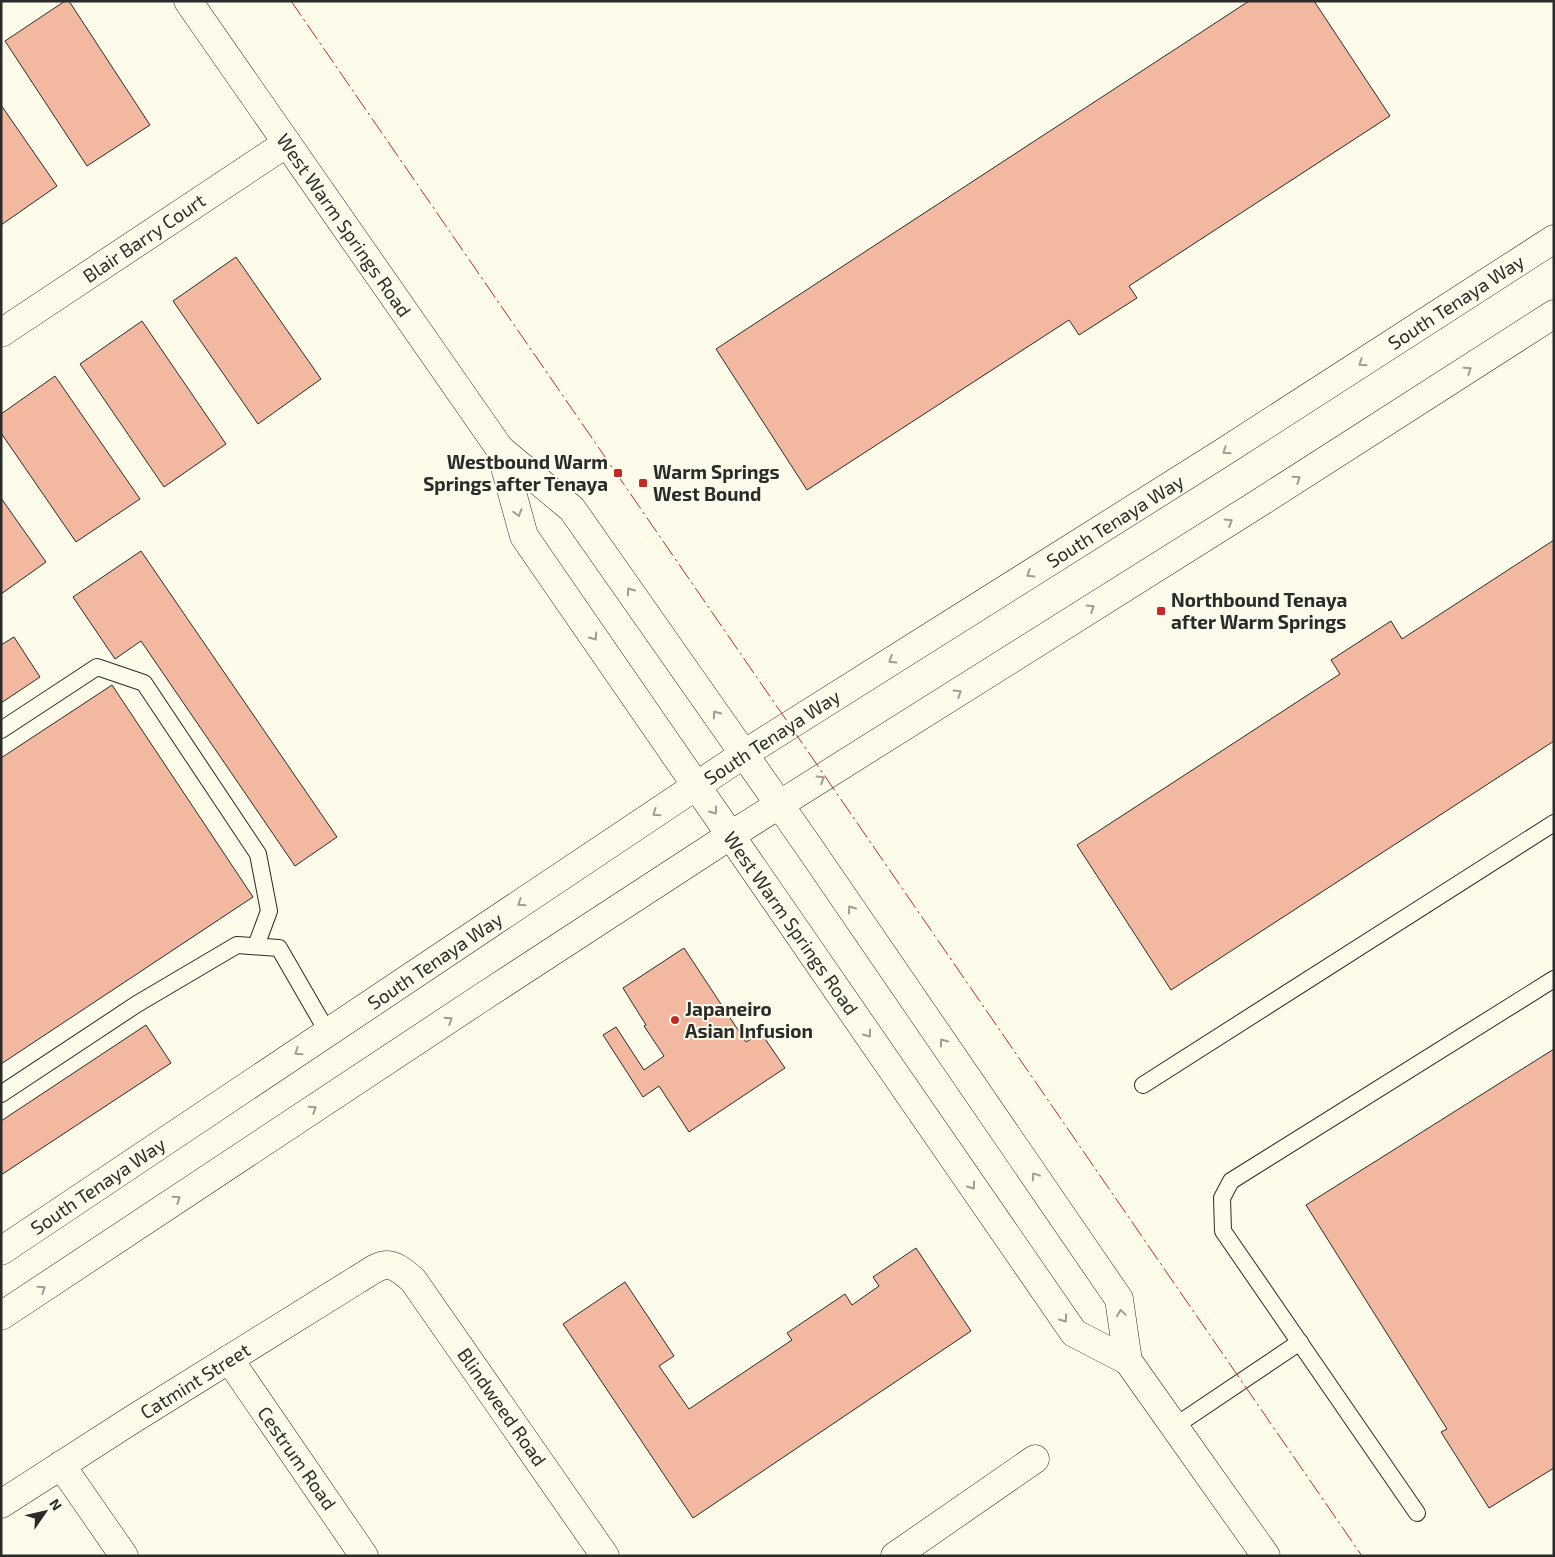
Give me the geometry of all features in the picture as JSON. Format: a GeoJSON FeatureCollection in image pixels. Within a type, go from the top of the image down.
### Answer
{"type":"FeatureCollection","features":[{"type":"Feature","properties":{"kind":"street","name":"West Warm Springs Road"},"geometry":{"type":"LineString","coordinates":[[188,1],[500,449],[572,509],[744,754],[1119,1299],[1128,1361]]}},
{"type":"Feature","properties":{"kind":"street","name":"Blair Barry Court"},"geometry":{"type":"LineString","coordinates":[[1,333],[286,143]]}},
{"type":"Feature","properties":{"kind":"street","name":"South Tenaya Way"},"geometry":{"type":"LineString","coordinates":[[1,1251],[744,754],[1222,453],[1554,239]]}},
{"type":"Feature","properties":{"kind":"street"},"geometry":{"type":"LineString","coordinates":[[1,1316],[481,998],[779,805],[1248,510],[1554,314]]}},
{"type":"Feature","properties":{"kind":"street","name":"West Warm Springs Road"},"geometry":{"type":"LineString","coordinates":[[500,449],[524,536],[1074,1334],[1128,1361],[1266,1556]]}},
{"type":"Feature","properties":{"kind":"street","name":"Catmint Street"},"geometry":{"type":"LineString","coordinates":[[1,1504],[229,1359],[379,1267],[391,1265]]}},
{"type":"Feature","properties":{"kind":"street","name":"Blindweed Road"},"geometry":{"type":"LineString","coordinates":[[391,1265],[400,1269],[413,1280],[606,1556]]}},
{"type":"Feature","properties":{"kind":"street","name":"Cestrum Road"},"geometry":{"type":"LineString","coordinates":[[229,1359],[364,1556]]}},
{"type":"Feature","properties":{"kind":"street"},"geometry":{"type":"LineString","coordinates":[[896,1556],[1035,1459]]}},
{"type":"Feature","properties":{"kind":"street"},"geometry":{"type":"LineString","coordinates":[[61,1466],[124,1556]]}},
{"type":"Feature","properties":{"kind":"lane"},"geometry":{"type":"LineString","coordinates":[[1,730],[97,667],[144,683],[258,854],[269,912],[256,946]]}},
{"type":"Feature","properties":{"kind":"lane"},"geometry":{"type":"LineString","coordinates":[[1143,1084],[1554,823]]}},
{"type":"Feature","properties":{"kind":"lane"},"geometry":{"type":"LineString","coordinates":[[1,1094],[137,1004],[237,945],[279,948],[328,1033]]}},
{"type":"Feature","properties":{"kind":"lane"},"geometry":{"type":"LineString","coordinates":[[1417,1512],[1223,1231],[1222,1198],[1231,1181],[1554,979]]}},
{"type":"Feature","properties":{"kind":"lane"},"geometry":{"type":"LineString","coordinates":[[1175,1426],[1300,1342]]}},
{"type":"Feature","properties":{"kind":"building"},"geometry":{"type":"Polygon","coordinates":[[[65,1],[69,1],[150,125],[87,166],[5,41],[65,1]]]}},
{"type":"Feature","properties":{"kind":"building"},"geometry":{"type":"Polygon","coordinates":[[[1249,1],[1314,1],[1390,116],[1129,286],[1137,298],[1079,335],[1069,320],[807,490],[716,349],[1249,1]]]}},
{"type":"Feature","properties":{"kind":"building"},"geometry":{"type":"Polygon","coordinates":[[[1,105],[57,186],[1,225],[1,105]]]}},
{"type":"Feature","properties":{"kind":"building"},"geometry":{"type":"Polygon","coordinates":[[[236,257],[321,379],[258,424],[173,301],[236,257]]]}},
{"type":"Feature","properties":{"kind":"building"},"geometry":{"type":"Polygon","coordinates":[[[142,321],[226,444],[164,487],[80,364],[142,321]]]}},
{"type":"Feature","properties":{"kind":"building"},"geometry":{"type":"Polygon","coordinates":[[[55,376],[140,499],[76,542],[1,433],[1,414],[55,376]]]}},
{"type":"Feature","properties":{"kind":"building"},"geometry":{"type":"Polygon","coordinates":[[[1,498],[46,562],[1,594],[1,498]]]}},
{"type":"Feature","properties":{"kind":"building"},"geometry":{"type":"Polygon","coordinates":[[[1554,540],[1554,741],[1171,990],[1077,845],[1340,674],[1331,660],[1391,621],[1402,639],[1554,540]]]}},
{"type":"Feature","properties":{"kind":"building"},"geometry":{"type":"Polygon","coordinates":[[[141,551],[337,837],[295,866],[141,641],[115,659],[73,597],[141,551]]]}},
{"type":"Feature","properties":{"kind":"building"},"geometry":{"type":"Polygon","coordinates":[[[14,637],[40,677],[1,703],[1,645],[14,637]]]}},
{"type":"Feature","properties":{"kind":"building"},"geometry":{"type":"Polygon","coordinates":[[[112,685],[253,897],[1,1064],[1,758],[112,685]]]}},
{"type":"Feature","properties":{"kind":"building"},"geometry":{"type":"Polygon","coordinates":[[[684,948],[746,1042],[761,1033],[785,1068],[689,1132],[659,1086],[643,1097],[603,1035],[616,1027],[644,1070],[664,1056],[644,1026],[646,1025],[623,988],[684,948]]]}},
{"type":"Feature","properties":{"kind":"building"},"geometry":{"type":"Polygon","coordinates":[[[146,1025],[171,1063],[1,1175],[1,1121],[146,1025]]]}},
{"type":"Feature","properties":{"kind":"building"},"geometry":{"type":"Polygon","coordinates":[[[1554,1049],[1554,1468],[1489,1508],[1441,1432],[1447,1429],[1306,1205],[1554,1049]]]}},
{"type":"Feature","properties":{"kind":"building"},"geometry":{"type":"Polygon","coordinates":[[[916,1248],[971,1331],[693,1518],[563,1324],[625,1282],[674,1356],[659,1366],[689,1409],[792,1340],[787,1333],[845,1294],[852,1305],[879,1286],[873,1277],[916,1248]]]}},
{"type":"Feature","properties":{"kind":"power"},"geometry":{"type":"LineString","coordinates":[[291,1],[1362,1556]]}},
{"type":"Feature","properties":{"kind":"place","name":"Westbound Warm Springs after Tenaya"},"geometry":{"type":"Point","coordinates":[618,473]}},
{"type":"Feature","properties":{"kind":"place","name":"Warm Springs West Bound"},"geometry":{"type":"Point","coordinates":[643,483]}},
{"type":"Feature","properties":{"kind":"place","name":"Northbound Tenaya after Warm Springs"},"geometry":{"type":"Point","coordinates":[1161,611]}},
{"type":"Feature","properties":{"kind":"place","name":"Japaneiro Asian Infusion"},"geometry":{"type":"Point","coordinates":[675,1020]}}]}
